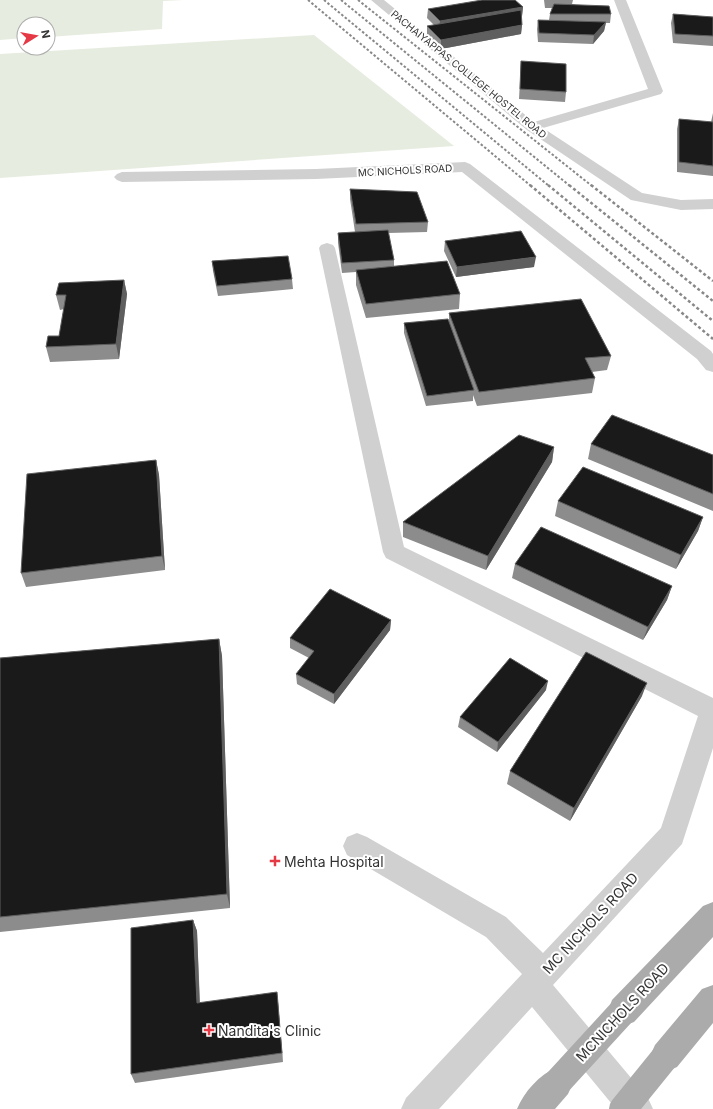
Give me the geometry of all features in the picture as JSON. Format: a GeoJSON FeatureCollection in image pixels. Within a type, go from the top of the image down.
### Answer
{"type":"FeatureCollection","features":[{"type":"Feature","properties":{"kind":"main road","name":"MCNICHOLS ROAD"},"geometry":{"type":"LineString","coordinates":[[533,1109],[713,916]]}},
{"type":"Feature","properties":{"kind":"main road"},"geometry":{"type":"LineString","coordinates":[[622,1109],[713,1000]]}},
{"type":"Feature","properties":{"kind":"street","name":"PACHAIYAPPAS COLLEGE HOSTEL ROAD"},"geometry":{"type":"LineString","coordinates":[[377,0],[532,127],[636,197],[681,205],[713,204]]}},
{"type":"Feature","properties":{"kind":"street"},"geometry":{"type":"LineString","coordinates":[[532,127],[656,91],[620,0]]}},
{"type":"Feature","properties":{"kind":"street","name":"MC NICHOLS ROAD"},"geometry":{"type":"LineString","coordinates":[[122,176],[316,174],[465,167],[704,355],[713,366]]}},
{"type":"Feature","properties":{"kind":"street"},"geometry":{"type":"LineString","coordinates":[[327,248],[394,552],[712,710]]}},
{"type":"Feature","properties":{"kind":"street","name":"MC NICHOLS ROAD"},"geometry":{"type":"LineString","coordinates":[[417,1109],[672,835],[712,710]]}},
{"type":"Feature","properties":{"kind":"street"},"geometry":{"type":"LineString","coordinates":[[357,846],[496,927],[538,979],[637,1109]]}},
{"type":"Feature","properties":{"kind":"shaded area"},"geometry":{"type":"Polygon","coordinates":[[[0,0],[183,0],[163,1],[162,29],[56,36],[56,16],[16,16],[16,39],[0,40],[0,0]]]}},
{"type":"Feature","properties":{"kind":"shaded area"},"geometry":{"type":"Polygon","coordinates":[[[314,35],[454,146],[0,178],[0,54],[16,53],[16,56],[56,56],[56,51],[314,35]]]}},
{"type":"Feature","properties":{"kind":"building"},"geometry":{"type":"Polygon","coordinates":[[[482,0],[515,0],[523,7],[440,21],[428,9],[482,0]]]}},
{"type":"Feature","properties":{"kind":"building"},"geometry":{"type":"Polygon","coordinates":[[[554,4],[609,6],[611,14],[550,14],[554,4]]]}},
{"type":"Feature","properties":{"kind":"building"},"geometry":{"type":"Polygon","coordinates":[[[521,10],[522,25],[441,40],[427,26],[521,10]]]}},
{"type":"Feature","properties":{"kind":"building"},"geometry":{"type":"Polygon","coordinates":[[[673,14],[713,17],[713,36],[675,34],[673,14]]]}},
{"type":"Feature","properties":{"kind":"building"},"geometry":{"type":"Polygon","coordinates":[[[538,20],[606,22],[594,35],[539,33],[538,20]]]}},
{"type":"Feature","properties":{"kind":"building"},"geometry":{"type":"Polygon","coordinates":[[[521,61],[566,64],[566,92],[520,89],[521,61]]]}},
{"type":"Feature","properties":{"kind":"building"},"geometry":{"type":"Polygon","coordinates":[[[679,119],[713,122],[713,166],[679,162],[679,119]]]}},
{"type":"Feature","properties":{"kind":"building"},"geometry":{"type":"Polygon","coordinates":[[[350,189],[417,192],[428,222],[356,224],[350,189]]]}},
{"type":"Feature","properties":{"kind":"building"},"geometry":{"type":"Polygon","coordinates":[[[388,230],[394,260],[342,263],[338,233],[388,230]]]}},
{"type":"Feature","properties":{"kind":"building"},"geometry":{"type":"Polygon","coordinates":[[[521,231],[536,257],[457,267],[445,241],[521,231]]]}},
{"type":"Feature","properties":{"kind":"building"},"geometry":{"type":"Polygon","coordinates":[[[288,256],[292,279],[217,286],[212,261],[288,256]]]}},
{"type":"Feature","properties":{"kind":"building"},"geometry":{"type":"Polygon","coordinates":[[[447,261],[460,294],[366,304],[356,270],[447,261]]]}},
{"type":"Feature","properties":{"kind":"building"},"geometry":{"type":"Polygon","coordinates":[[[124,280],[116,344],[46,347],[48,336],[59,336],[66,295],[56,295],[59,283],[124,280]]]}},
{"type":"Feature","properties":{"kind":"building"},"geometry":{"type":"Polygon","coordinates":[[[581,299],[611,356],[585,358],[595,378],[479,392],[449,313],[581,299]]]}},
{"type":"Feature","properties":{"kind":"building"},"geometry":{"type":"Polygon","coordinates":[[[448,319],[474,390],[427,396],[404,323],[448,319]]]}},
{"type":"Feature","properties":{"kind":"building"},"geometry":{"type":"Polygon","coordinates":[[[612,415],[713,455],[713,494],[591,444],[612,415]]]}},
{"type":"Feature","properties":{"kind":"building"},"geometry":{"type":"Polygon","coordinates":[[[519,435],[554,447],[488,556],[403,522],[519,435]]]}},
{"type":"Feature","properties":{"kind":"building"},"geometry":{"type":"Polygon","coordinates":[[[156,460],[162,556],[21,573],[27,474],[156,460]]]}},
{"type":"Feature","properties":{"kind":"building"},"geometry":{"type":"Polygon","coordinates":[[[583,467],[703,517],[681,555],[558,501],[583,467]]]}},
{"type":"Feature","properties":{"kind":"building"},"geometry":{"type":"Polygon","coordinates":[[[541,527],[672,586],[648,627],[515,564],[541,527]]]}},
{"type":"Feature","properties":{"kind":"building"},"geometry":{"type":"Polygon","coordinates":[[[330,589],[391,620],[334,694],[296,674],[314,651],[290,638],[330,589]]]}},
{"type":"Feature","properties":{"kind":"building"},"geometry":{"type":"Polygon","coordinates":[[[219,639],[227,894],[0,917],[0,658],[219,639]]]}},
{"type":"Feature","properties":{"kind":"building"},"geometry":{"type":"Polygon","coordinates":[[[586,652],[647,683],[574,808],[510,771],[586,652]]]}},
{"type":"Feature","properties":{"kind":"building"},"geometry":{"type":"Polygon","coordinates":[[[510,658],[548,681],[498,742],[460,717],[510,658]]]}},
{"type":"Feature","properties":{"kind":"building"},"geometry":{"type":"Polygon","coordinates":[[[193,920],[197,1003],[277,992],[282,1053],[131,1074],[131,928],[193,920]]]}},
{"type":"Feature","properties":{"kind":"railway"},"geometry":{"type":"LineString","coordinates":[[308,0],[531,186]]}},
{"type":"Feature","properties":{"kind":"railway"},"geometry":{"type":"LineString","coordinates":[[324,0],[549,186]]}},
{"type":"Feature","properties":{"kind":"railway"},"geometry":{"type":"LineString","coordinates":[[341,0],[570,186]]}},
{"type":"Feature","properties":{"kind":"railway"},"geometry":{"type":"LineString","coordinates":[[358,0],[592,186]]}},
{"type":"Feature","properties":{"kind":"railway"},"geometry":{"type":"LineString","coordinates":[[530,185],[713,339]]}},
{"type":"Feature","properties":{"kind":"railway"},"geometry":{"type":"LineString","coordinates":[[548,185],[713,321]]}},
{"type":"Feature","properties":{"kind":"railway"},"geometry":{"type":"LineString","coordinates":[[569,185],[713,301]]}},
{"type":"Feature","properties":{"kind":"railway"},"geometry":{"type":"LineString","coordinates":[[591,185],[713,281]]}},
{"type":"Feature","properties":{"kind":"place","name":"Mehta Hospital"},"geometry":{"type":"Point","coordinates":[275,861]}},
{"type":"Feature","properties":{"kind":"place","name":"Nandita's Clinic"},"geometry":{"type":"Point","coordinates":[209,1030]}}]}
